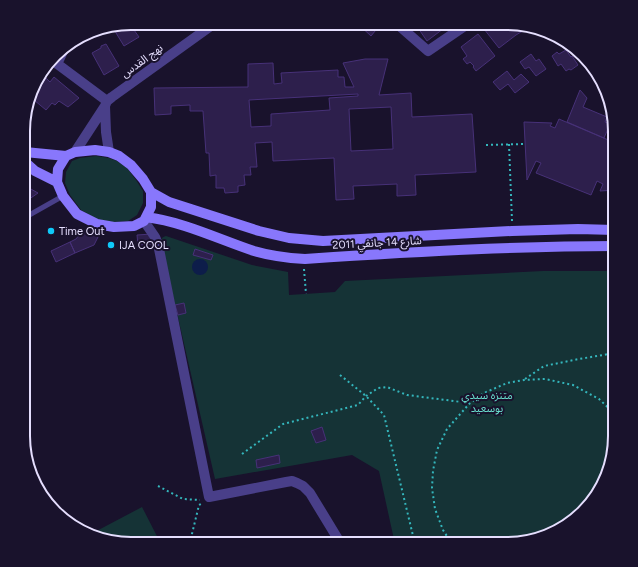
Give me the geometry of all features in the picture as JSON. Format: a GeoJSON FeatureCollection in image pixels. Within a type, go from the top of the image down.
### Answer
{"type":"FeatureCollection","features":[{"type":"Feature","properties":{"kind":"main road"},"geometry":{"type":"LineString","coordinates":[[30,152],[70,154],[94,150],[110,152],[119,156],[131,165],[143,179],[151,192],[151,206],[145,219],[134,226],[114,227],[97,224],[77,214],[62,196],[57,182],[58,169],[70,154]]}},
{"type":"Feature","properties":{"kind":"main road"},"geometry":{"type":"LineString","coordinates":[[30,166],[57,182]]}},
{"type":"Feature","properties":{"kind":"main road","name":"شارع 14 جانفي 2011"},"geometry":{"type":"LineString","coordinates":[[151,192],[169,202],[289,238],[323,240],[512,230],[608,230]]}},
{"type":"Feature","properties":{"kind":"main road","name":"شارع 14 جانفي 2011"},"geometry":{"type":"LineString","coordinates":[[145,219],[174,222],[255,251],[288,258],[305,259],[570,246],[608,246]]}},
{"type":"Feature","properties":{"kind":"street","name":"نهج القدس"},"geometry":{"type":"LineString","coordinates":[[106,104],[112,97],[205,30]]}},
{"type":"Feature","properties":{"kind":"street"},"geometry":{"type":"LineString","coordinates":[[404,30],[428,51],[460,30]]}},
{"type":"Feature","properties":{"kind":"street"},"geometry":{"type":"LineString","coordinates":[[56,64],[106,104]]}},
{"type":"Feature","properties":{"kind":"street"},"geometry":{"type":"LineString","coordinates":[[106,104],[106,132],[110,152]]}},
{"type":"Feature","properties":{"kind":"street"},"geometry":{"type":"LineString","coordinates":[[70,154],[106,104]]}},
{"type":"Feature","properties":{"kind":"street"},"geometry":{"type":"LineString","coordinates":[[145,219],[158,244],[209,497],[292,481],[303,486],[310,493],[337,537]]}},
{"type":"Feature","properties":{"kind":"lane"},"geometry":{"type":"LineString","coordinates":[[30,215],[62,196]]}},
{"type":"Feature","properties":{"kind":"path"},"geometry":{"type":"LineString","coordinates":[[509,144],[512,230]]}},
{"type":"Feature","properties":{"kind":"path"},"geometry":{"type":"LineString","coordinates":[[486,145],[525,144]]}},
{"type":"Feature","properties":{"kind":"path"},"geometry":{"type":"LineString","coordinates":[[305,259],[304,268],[306,294]]}},
{"type":"Feature","properties":{"kind":"path"},"geometry":{"type":"LineString","coordinates":[[524,380],[544,366],[608,353]]}},
{"type":"Feature","properties":{"kind":"path"},"geometry":{"type":"LineString","coordinates":[[340,375],[366,396],[384,415],[413,537]]}},
{"type":"Feature","properties":{"kind":"path"},"geometry":{"type":"LineString","coordinates":[[448,537],[443,530],[435,509],[432,488],[433,471],[438,450],[448,429],[470,403],[484,393],[507,383],[524,380],[545,379],[573,385],[599,399],[608,407]]}},
{"type":"Feature","properties":{"kind":"path"},"geometry":{"type":"LineString","coordinates":[[242,454],[283,424],[358,405],[366,396],[378,388],[387,387],[407,395],[470,403]]}},
{"type":"Feature","properties":{"kind":"path"},"geometry":{"type":"LineString","coordinates":[[158,486],[183,499],[205,501],[199,505],[191,537]]}},
{"type":"Feature","properties":{"kind":"green space"},"geometry":{"type":"Polygon","coordinates":[[[96,156],[117,161],[127,168],[143,191],[143,203],[137,215],[128,221],[113,222],[97,219],[81,210],[70,195],[65,183],[66,172],[72,161],[80,158],[96,156]]]}},
{"type":"Feature","properties":{"kind":"green space","name":"متنزه سيدي بوسعيد"},"geometry":{"type":"Polygon","coordinates":[[[166,236],[252,265],[288,272],[289,295],[335,292],[345,281],[543,271],[608,271],[608,442],[605,462],[594,486],[583,502],[563,520],[551,527],[533,534],[513,537],[393,537],[379,471],[352,455],[215,479],[161,243],[162,238],[166,236]]]}},
{"type":"Feature","properties":{"kind":"green space"},"geometry":{"type":"Polygon","coordinates":[[[142,507],[157,537],[125,537],[105,534],[97,531],[142,507]]]}},
{"type":"Feature","properties":{"kind":"water"},"geometry":{"type":"Polygon","coordinates":[[[197,259],[203,259],[208,264],[206,273],[203,275],[197,275],[192,270],[192,264],[197,259]]]}},
{"type":"Feature","properties":{"kind":"building"},"geometry":{"type":"Polygon","coordinates":[[[134,30],[139,37],[124,46],[115,31],[134,30]]]}},
{"type":"Feature","properties":{"kind":"building"},"geometry":{"type":"Polygon","coordinates":[[[364,30],[376,30],[371,36],[364,30]]]}},
{"type":"Feature","properties":{"kind":"building"},"geometry":{"type":"Polygon","coordinates":[[[419,30],[442,30],[427,41],[419,30]]]}},
{"type":"Feature","properties":{"kind":"building"},"geometry":{"type":"Polygon","coordinates":[[[485,30],[522,31],[516,35],[499,48],[485,30]]]}},
{"type":"Feature","properties":{"kind":"building"},"geometry":{"type":"Polygon","coordinates":[[[478,34],[495,56],[476,71],[470,62],[467,64],[463,59],[467,56],[461,47],[478,34]]]}},
{"type":"Feature","properties":{"kind":"building"},"geometry":{"type":"Polygon","coordinates":[[[106,44],[119,66],[104,75],[92,53],[106,44]]]}},
{"type":"Feature","properties":{"kind":"building"},"geometry":{"type":"Polygon","coordinates":[[[566,50],[578,65],[571,70],[569,69],[566,71],[561,64],[558,66],[552,56],[557,52],[559,54],[566,50]]]}},
{"type":"Feature","properties":{"kind":"building"},"geometry":{"type":"Polygon","coordinates":[[[531,54],[536,61],[539,59],[546,69],[536,76],[529,67],[525,69],[520,62],[531,54]]]}},
{"type":"Feature","properties":{"kind":"building"},"geometry":{"type":"Polygon","coordinates":[[[365,59],[388,59],[379,95],[411,93],[412,117],[472,114],[476,172],[415,175],[416,195],[397,196],[397,184],[353,186],[354,199],[336,200],[334,158],[273,161],[272,142],[255,143],[257,167],[250,167],[251,175],[244,175],[245,185],[238,186],[238,192],[225,193],[224,188],[216,188],[216,175],[210,176],[209,153],[206,153],[203,111],[190,111],[190,105],[171,106],[171,114],[155,115],[154,88],[248,87],[248,64],[273,63],[274,84],[282,83],[281,73],[338,70],[338,77],[344,77],[345,87],[354,87],[343,63],[365,59]],[[358,94],[249,100],[251,127],[271,126],[271,114],[330,110],[329,98],[358,96],[358,94]],[[391,107],[349,109],[351,151],[393,149],[391,107]]]}},
{"type":"Feature","properties":{"kind":"building"},"geometry":{"type":"Polygon","coordinates":[[[507,71],[514,80],[521,74],[529,82],[515,93],[508,84],[500,90],[493,82],[507,71]]]}},
{"type":"Feature","properties":{"kind":"building"},"geometry":{"type":"Polygon","coordinates":[[[54,77],[79,98],[68,107],[59,101],[55,105],[52,103],[46,110],[35,100],[46,78],[50,82],[54,77]]]}},
{"type":"Feature","properties":{"kind":"building"},"geometry":{"type":"Polygon","coordinates":[[[580,90],[587,98],[583,107],[607,117],[605,122],[608,123],[608,129],[604,138],[567,122],[580,90]]]}},
{"type":"Feature","properties":{"kind":"building"},"geometry":{"type":"Polygon","coordinates":[[[559,119],[608,140],[608,190],[600,191],[603,184],[597,181],[591,195],[536,173],[541,163],[536,161],[527,180],[524,122],[552,123],[550,126],[555,128],[559,119]]]}},
{"type":"Feature","properties":{"kind":"building"},"geometry":{"type":"Polygon","coordinates":[[[30,189],[38,193],[30,199],[30,189]]]}},
{"type":"Feature","properties":{"kind":"building"},"geometry":{"type":"Polygon","coordinates":[[[83,230],[98,237],[94,245],[75,253],[70,242],[76,239],[83,230]]]}},
{"type":"Feature","properties":{"kind":"building"},"geometry":{"type":"Polygon","coordinates":[[[152,234],[153,244],[138,245],[137,235],[152,234]]]}},
{"type":"Feature","properties":{"kind":"building"},"geometry":{"type":"Polygon","coordinates":[[[70,242],[75,253],[56,262],[51,251],[70,242]]]}},
{"type":"Feature","properties":{"kind":"building"},"geometry":{"type":"Polygon","coordinates":[[[195,249],[213,255],[211,260],[193,255],[195,249]]]}},
{"type":"Feature","properties":{"kind":"building"},"geometry":{"type":"Polygon","coordinates":[[[184,303],[186,313],[178,315],[175,305],[184,303]]]}},
{"type":"Feature","properties":{"kind":"building"},"geometry":{"type":"Polygon","coordinates":[[[322,427],[326,440],[316,443],[311,431],[322,427]]]}},
{"type":"Feature","properties":{"kind":"building"},"geometry":{"type":"Polygon","coordinates":[[[279,455],[280,463],[257,468],[256,460],[279,455]]]}},
{"type":"Feature","properties":{"kind":"place","name":"Time Out"},"geometry":{"type":"Point","coordinates":[51,231]}},
{"type":"Feature","properties":{"kind":"place","name":"IJA COOL"},"geometry":{"type":"Point","coordinates":[111,245]}}]}
